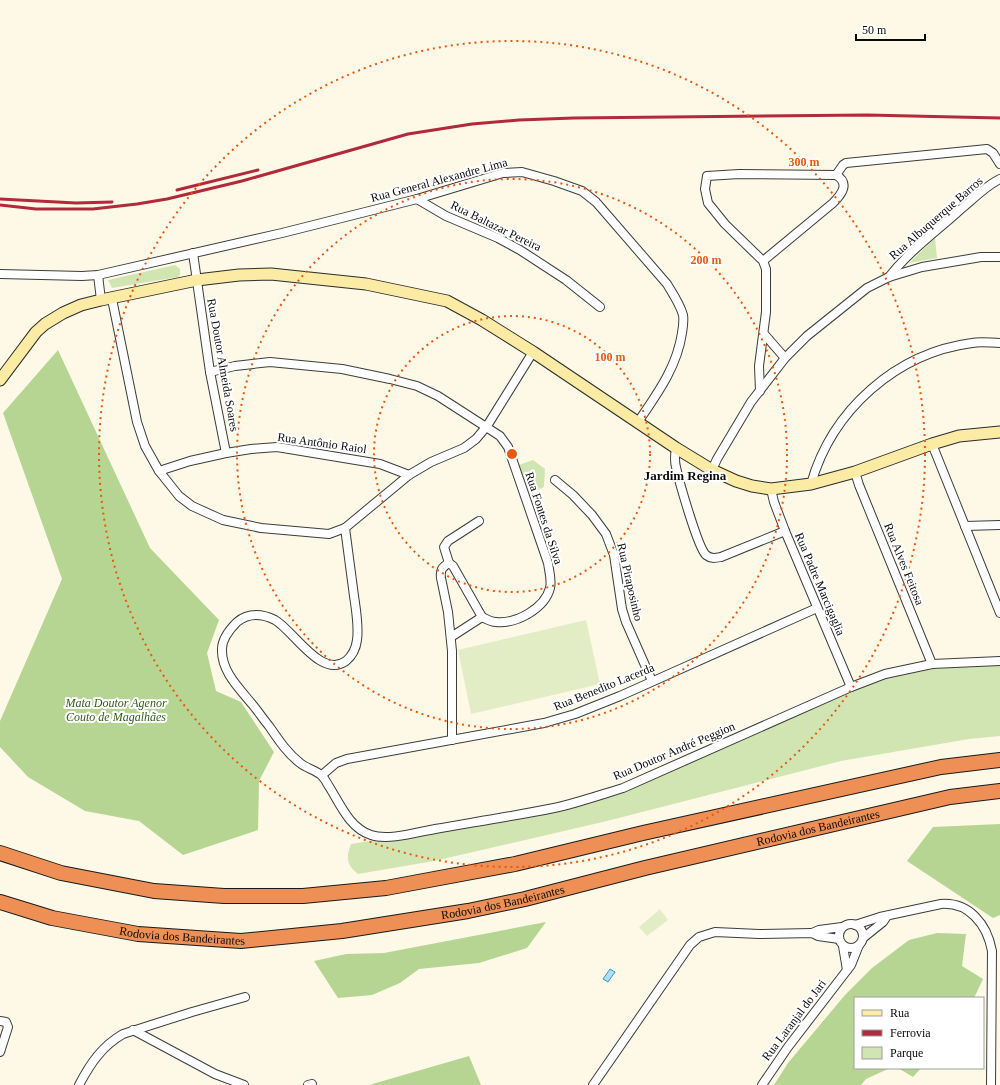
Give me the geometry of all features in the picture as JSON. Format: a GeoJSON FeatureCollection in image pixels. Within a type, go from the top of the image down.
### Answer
{"type":"FeatureCollection","features":[{"type":"Feature","properties":{"kind":"highway"},"geometry":{"type":"LineString","coordinates":[[0,853],[61,873],[154,891],[224,896],[303,896],[386,888],[515,864],[643,833],[941,767],[1000,760]]}},
{"type":"Feature","properties":{"kind":"highway","name":"Rodovia dos Bandeirantes"},"geometry":{"type":"LineString","coordinates":[[0,902],[52,918],[138,934],[241,941],[342,932],[468,911],[525,899],[645,868],[950,797],[1000,791]]}},
{"type":"Feature","properties":{"kind":"street"},"geometry":{"type":"LineString","coordinates":[[836,175],[846,163],[987,149],[994,153],[1000,164]]}},
{"type":"Feature","properties":{"kind":"street","name":"Rua General Alexandre Lima"},"geometry":{"type":"LineString","coordinates":[[0,274],[74,276],[98,275],[417,199],[503,173],[522,172],[582,191],[596,202],[667,284],[683,314],[680,343],[671,371],[638,422]]}},
{"type":"Feature","properties":{"kind":"street"},"geometry":{"type":"LineString","coordinates":[[760,391],[760,366],[767,286],[766,269],[763,261],[725,224],[708,202],[705,189],[707,176],[740,174],[836,175],[840,178],[843,182],[842,194],[834,203],[763,261]]}},
{"type":"Feature","properties":{"kind":"street","name":"Rua Albuquerque Barros"},"geometry":{"type":"LineString","coordinates":[[889,277],[898,265],[911,253],[979,194],[1000,179]]}},
{"type":"Feature","properties":{"kind":"street","name":"Rua Baltazar Pereira"},"geometry":{"type":"LineString","coordinates":[[417,199],[446,216],[498,238],[520,250],[566,280],[600,307]]}},
{"type":"Feature","properties":{"kind":"street","name":"Rua Doutor Almeida Soares"},"geometry":{"type":"LineString","coordinates":[[193,253],[210,372],[226,453]]}},
{"type":"Feature","properties":{"kind":"street"},"geometry":{"type":"LineString","coordinates":[[712,470],[717,459],[760,391],[785,358],[807,336],[867,288],[889,277],[922,267],[981,257],[1000,257]]}},
{"type":"Feature","properties":{"kind":"street"},"geometry":{"type":"LineString","coordinates":[[0,380],[36,332],[63,312],[81,305],[106,299],[197,280],[239,275],[272,274],[366,284],[411,292],[447,301],[482,320],[533,352],[676,448],[712,470],[736,481],[752,486],[771,490],[811,484],[855,472],[932,444],[959,436],[1000,432]]}},
{"type":"Feature","properties":{"kind":"street"},"geometry":{"type":"LineString","coordinates":[[98,275],[106,299],[137,422],[145,446],[159,471],[179,496],[192,506],[223,520],[261,528],[329,534],[346,528],[410,475],[431,462],[464,448],[476,439],[487,426],[533,352]]}},
{"type":"Feature","properties":{"kind":"street"},"geometry":{"type":"LineString","coordinates":[[764,334],[785,358]]}},
{"type":"Feature","properties":{"kind":"street"},"geometry":{"type":"LineString","coordinates":[[811,484],[816,468],[830,439],[841,422],[860,400],[885,377],[922,356],[953,346],[974,342],[1000,343]]}},
{"type":"Feature","properties":{"kind":"street","name":"Rua Fontes da Silva"},"geometry":{"type":"LineString","coordinates":[[210,372],[235,366],[270,362],[342,369],[377,376],[417,386],[438,396],[487,426],[500,436],[508,447],[548,563],[551,580],[546,597],[537,607],[526,615],[509,621],[497,622],[482,618]]}},
{"type":"Feature","properties":{"kind":"street"},"geometry":{"type":"LineString","coordinates":[[932,444],[1000,613]]}},
{"type":"Feature","properties":{"kind":"street","name":"Rua Antônio Raiol"},"geometry":{"type":"LineString","coordinates":[[159,471],[190,461],[226,453],[251,449],[277,448],[380,464],[410,475]]}},
{"type":"Feature","properties":{"kind":"street"},"geometry":{"type":"LineString","coordinates":[[676,448],[674,457],[676,466],[691,519],[705,554],[711,558],[721,557],[785,531]]}},
{"type":"Feature","properties":{"kind":"street","name":"Rua Alves Feitosa"},"geometry":{"type":"LineString","coordinates":[[855,472],[932,664]]}},
{"type":"Feature","properties":{"kind":"street","name":"Rua Piraposinho"},"geometry":{"type":"LineString","coordinates":[[555,480],[573,495],[592,515],[606,534],[614,555],[622,609],[626,622],[652,681]]}},
{"type":"Feature","properties":{"kind":"street","name":"Rua Padre Marcigaglia"},"geometry":{"type":"LineString","coordinates":[[771,490],[785,531],[850,686]]}},
{"type":"Feature","properties":{"kind":"street"},"geometry":{"type":"LineString","coordinates":[[448,564],[444,547],[448,541],[479,521]]}},
{"type":"Feature","properties":{"kind":"street"},"geometry":{"type":"LineString","coordinates":[[965,526],[1000,525]]}},
{"type":"Feature","properties":{"kind":"street"},"geometry":{"type":"LineString","coordinates":[[322,775],[299,762],[284,747],[253,705],[235,684],[221,657],[222,646],[225,638],[233,626],[241,619],[249,615],[261,615],[274,620],[286,628],[320,661],[328,665],[335,665],[346,661],[351,656],[358,638],[346,528]]}},
{"type":"Feature","properties":{"kind":"street"},"geometry":{"type":"LineString","coordinates":[[448,564],[453,566],[457,572],[482,618],[451,637]]}},
{"type":"Feature","properties":{"kind":"street"},"geometry":{"type":"LineString","coordinates":[[448,564],[442,568],[440,572],[448,612],[451,637],[452,740]]}},
{"type":"Feature","properties":{"kind":"street","name":"Rua Benedito Lacerda"},"geometry":{"type":"LineString","coordinates":[[322,775],[336,763],[347,759],[544,723],[575,714],[817,608]]}},
{"type":"Feature","properties":{"kind":"street","name":"Rua Doutor André Peggion"},"geometry":{"type":"LineString","coordinates":[[322,775],[353,824],[373,836],[389,836],[555,807],[623,788],[850,686],[885,674],[932,664],[1000,661]]}},
{"type":"Feature","properties":{"kind":"street"},"geometry":{"type":"LineString","coordinates":[[594,1085],[690,945],[705,935],[720,931],[759,934],[812,933],[818,930],[842,927],[940,904],[950,904],[958,906],[971,913],[976,918],[985,930],[992,951],[991,1085]]}},
{"type":"Feature","properties":{"kind":"street"},"geometry":{"type":"LineString","coordinates":[[812,933],[841,942],[851,949],[883,922],[887,916]]}},
{"type":"Feature","properties":{"kind":"street"},"geometry":{"type":"LineString","coordinates":[[855,924],[862,930],[861,942]]}},
{"type":"Feature","properties":{"kind":"street"},"geometry":{"type":"LineString","coordinates":[[842,927],[838,935],[847,970]]}},
{"type":"Feature","properties":{"kind":"street","name":"Rua Laranjal do Jari"},"geometry":{"type":"LineString","coordinates":[[762,1085],[788,1047],[851,965],[861,942]]}},
{"type":"Feature","properties":{"kind":"street"},"geometry":{"type":"LineString","coordinates":[[79,1085],[90,1065],[103,1049],[113,1040],[133,1030],[245,997]]}},
{"type":"Feature","properties":{"kind":"street"},"geometry":{"type":"LineString","coordinates":[[0,1052],[8,1032],[8,1027],[3,1022]]}},
{"type":"Feature","properties":{"kind":"street"},"geometry":{"type":"LineString","coordinates":[[133,1030],[215,1074],[244,1085]]}},
{"type":"Feature","properties":{"kind":"green space"},"geometry":{"type":"Polygon","coordinates":[[[935,238],[937,258],[909,263],[935,238]]]}},
{"type":"Feature","properties":{"kind":"green space"},"geometry":{"type":"Polygon","coordinates":[[[175,265],[180,269],[180,275],[178,277],[112,288],[108,280],[175,265]]]}},
{"type":"Feature","properties":{"kind":"green space","name":"Mata Doutor Agenor Couto de Magalhães"},"geometry":{"type":"Polygon","coordinates":[[[58,350],[150,548],[219,620],[207,653],[216,691],[241,702],[274,752],[259,781],[258,830],[183,855],[139,821],[85,811],[28,777],[0,747],[0,721],[62,579],[3,413],[58,350]]]}},
{"type":"Feature","properties":{"kind":"green space"},"geometry":{"type":"Polygon","coordinates":[[[533,460],[545,469],[544,487],[530,493],[519,465],[533,460]]]}},
{"type":"Feature","properties":{"kind":"green space"},"geometry":{"type":"Polygon","coordinates":[[[586,620],[600,684],[471,714],[458,650],[586,620]]]}},
{"type":"Feature","properties":{"kind":"green space"},"geometry":{"type":"Polygon","coordinates":[[[1000,665],[1000,736],[969,739],[841,761],[607,821],[434,861],[358,874],[349,864],[348,853],[351,844],[395,839],[556,812],[686,762],[886,678],[932,669],[1000,665]]]}},
{"type":"Feature","properties":{"kind":"green space"},"geometry":{"type":"Polygon","coordinates":[[[1000,824],[1000,915],[993,918],[907,861],[933,827],[1000,824]]]}},
{"type":"Feature","properties":{"kind":"green space"},"geometry":{"type":"Polygon","coordinates":[[[660,909],[668,920],[647,936],[639,927],[660,909]]]}},
{"type":"Feature","properties":{"kind":"green space"},"geometry":{"type":"Polygon","coordinates":[[[546,922],[527,948],[479,963],[419,969],[400,983],[372,995],[338,998],[314,961],[346,954],[384,953],[546,922]]]}},
{"type":"Feature","properties":{"kind":"green space"},"geometry":{"type":"Polygon","coordinates":[[[937,933],[966,934],[962,966],[983,979],[974,997],[854,997],[854,1069],[888,1069],[866,1079],[861,1085],[774,1085],[788,1063],[845,995],[872,968],[909,940],[937,933]]]}},
{"type":"Feature","properties":{"kind":"green space"},"geometry":{"type":"Polygon","coordinates":[[[469,1056],[481,1085],[369,1085],[469,1056]]]}},
{"type":"Feature","properties":{"kind":"green space"},"geometry":{"type":"Polygon","coordinates":[[[900,1069],[920,1069],[913,1077],[900,1069]]]}},
{"type":"Feature","properties":{"kind":"water"},"geometry":{"type":"Polygon","coordinates":[[[610,969],[615,972],[608,982],[603,979],[610,969]]]}},
{"type":"Feature","properties":{"kind":"railway"},"geometry":{"type":"LineString","coordinates":[[0,205],[36,209],[93,209],[167,199],[242,181],[408,134],[472,124],[519,120],[574,118],[867,115],[1000,118]]}},
{"type":"Feature","properties":{"kind":"railway"},"geometry":{"type":"LineString","coordinates":[[177,190],[258,170]]}},
{"type":"Feature","properties":{"kind":"railway"},"geometry":{"type":"LineString","coordinates":[[0,199],[76,203],[112,202]]}},
{"type":"Feature","properties":{"kind":"district","name":"Jardim Regina"},"geometry":{"type":"Point","coordinates":[685,475]}}]}
